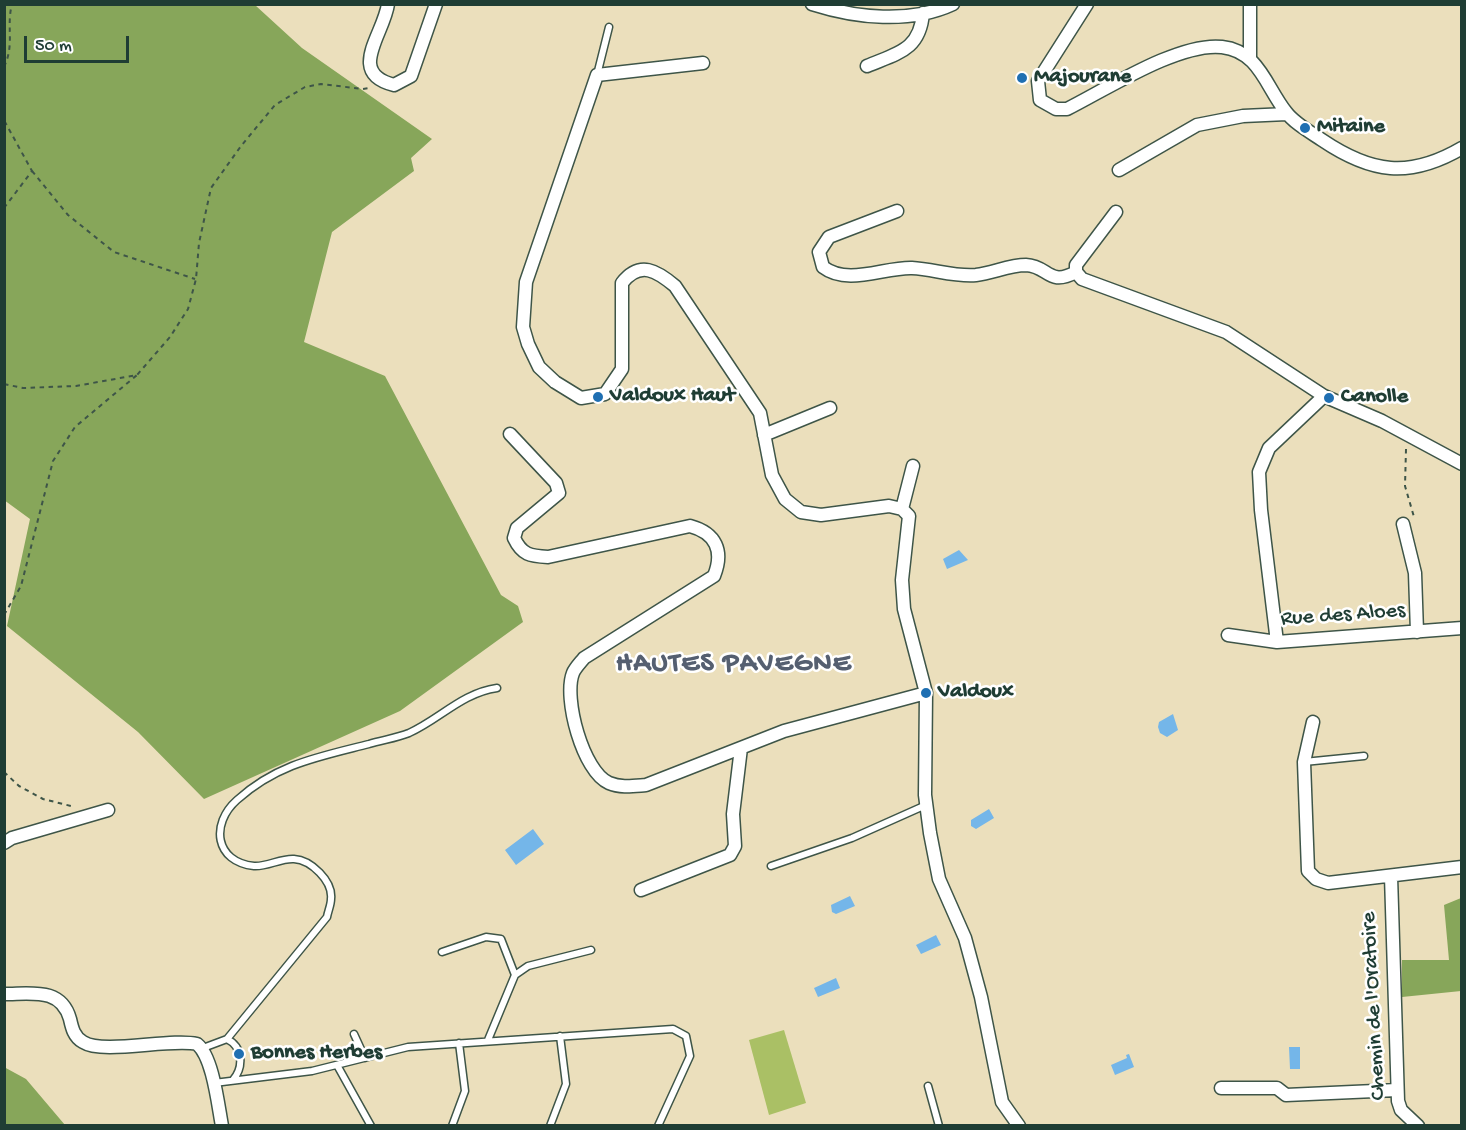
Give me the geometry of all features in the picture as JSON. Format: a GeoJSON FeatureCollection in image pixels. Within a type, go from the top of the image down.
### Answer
{"type":"FeatureCollection","features":[{"type":"Feature","properties":{"kind":"street"},"geometry":{"type":"LineString","coordinates":[[388,4],[386,21],[371,49],[371,70],[376,79],[394,85],[411,76],[436,4]]}},
{"type":"Feature","properties":{"kind":"street"},"geometry":{"type":"LineString","coordinates":[[812,4],[840,8],[857,15],[898,16],[923,13],[953,4]]}},
{"type":"Feature","properties":{"kind":"street"},"geometry":{"type":"LineString","coordinates":[[1087,4],[1038,81],[1040,100],[1056,109],[1067,109],[1189,50],[1223,47],[1250,57]]}},
{"type":"Feature","properties":{"kind":"street"},"geometry":{"type":"LineString","coordinates":[[1250,5],[1250,57],[1287,114],[1347,157],[1364,164],[1388,168],[1408,168],[1428,164],[1461,148]]}},
{"type":"Feature","properties":{"kind":"street"},"geometry":{"type":"LineString","coordinates":[[867,66],[907,49],[921,31],[923,13]]}},
{"type":"Feature","properties":{"kind":"street"},"geometry":{"type":"LineString","coordinates":[[703,63],[597,75],[526,282],[525,335],[539,367],[569,393],[581,398],[605,394],[622,369],[622,283],[634,272],[650,268],[658,271],[675,286],[760,413],[772,475],[785,499],[801,512],[821,515],[889,506],[902,509],[909,516],[902,580],[904,609],[926,693],[926,805],[939,879],[965,938],[981,997],[1002,1102],[1019,1125]]}},
{"type":"Feature","properties":{"kind":"street"},"geometry":{"type":"LineString","coordinates":[[1119,170],[1197,125],[1243,116],[1287,114]]}},
{"type":"Feature","properties":{"kind":"street"},"geometry":{"type":"LineString","coordinates":[[897,210],[829,237],[819,252],[823,267],[830,273],[844,275],[910,268],[976,275],[1029,265],[1052,278],[1061,278],[1076,272]]}},
{"type":"Feature","properties":{"kind":"street"},"geometry":{"type":"LineString","coordinates":[[1116,212],[1076,265],[1076,272],[1082,279],[1226,332],[1324,396],[1408,434],[1461,464]]}},
{"type":"Feature","properties":{"kind":"street"},"geometry":{"type":"LineString","coordinates":[[1277,642],[1261,510],[1259,472],[1269,448],[1324,396]]}},
{"type":"Feature","properties":{"kind":"street"},"geometry":{"type":"LineString","coordinates":[[764,435],[830,408]]}},
{"type":"Feature","properties":{"kind":"street"},"geometry":{"type":"LineString","coordinates":[[510,434],[556,483],[559,493],[517,528],[514,538],[520,550],[531,556],[548,557],[690,526],[703,530],[715,543],[720,561],[714,576],[584,658],[573,673],[570,692],[572,711],[587,759],[597,774],[608,783],[624,787],[646,785],[783,731],[926,693]]}},
{"type":"Feature","properties":{"kind":"street"},"geometry":{"type":"LineString","coordinates":[[902,509],[913,466]]}},
{"type":"Feature","properties":{"kind":"street"},"geometry":{"type":"LineString","coordinates":[[1403,524],[1415,573],[1417,632]]}},
{"type":"Feature","properties":{"kind":"street","name":"Rue des Aloes"},"geometry":{"type":"LineString","coordinates":[[1228,635],[1277,642],[1461,628]]}},
{"type":"Feature","properties":{"kind":"street"},"geometry":{"type":"LineString","coordinates":[[1312,722],[1304,762],[1308,871],[1316,879],[1328,883],[1461,867]]}},
{"type":"Feature","properties":{"kind":"street"},"geometry":{"type":"LineString","coordinates":[[641,890],[730,855],[735,846],[733,814],[741,748]]}},
{"type":"Feature","properties":{"kind":"street"},"geometry":{"type":"LineString","coordinates":[[4,843],[108,810]]}},
{"type":"Feature","properties":{"kind":"street","name":"Chemin de l'Oratoire"},"geometry":{"type":"LineString","coordinates":[[1391,876],[1397,1090],[1401,1110],[1418,1125]]}},
{"type":"Feature","properties":{"kind":"street"},"geometry":{"type":"LineString","coordinates":[[4,994],[46,994],[61,1001],[67,1010],[73,1032],[84,1043],[103,1046],[189,1042],[202,1048],[213,1083],[222,1125]]}},
{"type":"Feature","properties":{"kind":"street"},"geometry":{"type":"LineString","coordinates":[[1221,1088],[1277,1088],[1286,1095],[1397,1090]]}},
{"type":"Feature","properties":{"kind":"lane"},"geometry":{"type":"LineString","coordinates":[[597,75],[609,27]]}},
{"type":"Feature","properties":{"kind":"lane"},"geometry":{"type":"LineString","coordinates":[[202,1048],[226,1039],[327,917],[332,897],[323,878],[311,864],[294,859],[255,866],[240,863],[225,852],[219,837],[222,820],[232,805],[247,790],[290,765],[409,733],[478,691],[497,688]]}},
{"type":"Feature","properties":{"kind":"lane"},"geometry":{"type":"LineString","coordinates":[[1304,762],[1364,756]]}},
{"type":"Feature","properties":{"kind":"lane"},"geometry":{"type":"LineString","coordinates":[[771,866],[852,838],[926,805]]}},
{"type":"Feature","properties":{"kind":"lane"},"geometry":{"type":"LineString","coordinates":[[442,952],[486,937],[501,939],[515,975]]}},
{"type":"Feature","properties":{"kind":"lane"},"geometry":{"type":"LineString","coordinates":[[488,1040],[515,975],[528,966],[591,950]]}},
{"type":"Feature","properties":{"kind":"lane"},"geometry":{"type":"LineString","coordinates":[[213,1083],[312,1071],[408,1047],[672,1029],[686,1036],[690,1056],[658,1125]]}},
{"type":"Feature","properties":{"kind":"lane"},"geometry":{"type":"LineString","coordinates":[[354,1034],[365,1059]]}},
{"type":"Feature","properties":{"kind":"lane"},"geometry":{"type":"LineString","coordinates":[[550,1125],[566,1084],[560,1036]]}},
{"type":"Feature","properties":{"kind":"lane"},"geometry":{"type":"LineString","coordinates":[[226,1039],[235,1045],[241,1060],[238,1074],[233,1080]]}},
{"type":"Feature","properties":{"kind":"lane"},"geometry":{"type":"LineString","coordinates":[[452,1125],[465,1090],[459,1043]]}},
{"type":"Feature","properties":{"kind":"lane"},"geometry":{"type":"LineString","coordinates":[[337,1065],[371,1125]]}},
{"type":"Feature","properties":{"kind":"lane"},"geometry":{"type":"LineString","coordinates":[[928,1086],[939,1125]]}},
{"type":"Feature","properties":{"kind":"path"},"geometry":{"type":"LineString","coordinates":[[4,67],[11,53],[9,15],[12,4]]}},
{"type":"Feature","properties":{"kind":"path"},"geometry":{"type":"LineString","coordinates":[[4,615],[21,586],[53,461],[75,427],[137,375],[170,337],[188,309],[196,279],[199,243],[211,188],[274,105],[305,87],[321,84],[363,89],[372,87],[376,79]]}},
{"type":"Feature","properties":{"kind":"path"},"geometry":{"type":"LineString","coordinates":[[4,112],[5,122],[32,171],[68,215],[114,252],[196,279]]}},
{"type":"Feature","properties":{"kind":"path"},"geometry":{"type":"LineString","coordinates":[[4,208],[32,171]]}},
{"type":"Feature","properties":{"kind":"path"},"geometry":{"type":"LineString","coordinates":[[4,384],[23,388],[76,386],[137,375]]}},
{"type":"Feature","properties":{"kind":"path"},"geometry":{"type":"LineString","coordinates":[[1403,524],[1413,520],[1414,517],[1403,474],[1408,434]]}},
{"type":"Feature","properties":{"kind":"path"},"geometry":{"type":"LineString","coordinates":[[4,772],[20,786],[43,799],[73,805],[84,817]]}},
{"type":"Feature","properties":{"kind":"green space"},"geometry":{"type":"Polygon","coordinates":[[[4,5],[255,5],[302,48],[432,139],[411,158],[414,171],[332,232],[304,342],[385,376],[501,595],[518,606],[523,622],[400,711],[204,799],[138,732],[7,626],[30,519],[4,500],[4,5]]]}},
{"type":"Feature","properties":{"kind":"green space"},"geometry":{"type":"Polygon","coordinates":[[[1461,898],[1461,991],[1402,997],[1402,960],[1449,960],[1444,905],[1461,898]]]}},
{"type":"Feature","properties":{"kind":"green space"},"geometry":{"type":"Polygon","coordinates":[[[784,1030],[806,1103],[769,1115],[749,1040],[784,1030]]]}},
{"type":"Feature","properties":{"kind":"green space"},"geometry":{"type":"Polygon","coordinates":[[[4,1067],[26,1079],[65,1125],[5,1125],[4,1067]]]}},
{"type":"Feature","properties":{"kind":"water"},"geometry":{"type":"Polygon","coordinates":[[[959,550],[968,560],[947,569],[943,559],[959,550]]]}},
{"type":"Feature","properties":{"kind":"water"},"geometry":{"type":"Polygon","coordinates":[[[1173,714],[1178,730],[1167,737],[1160,733],[1159,722],[1173,714]]]}},
{"type":"Feature","properties":{"kind":"water"},"geometry":{"type":"Polygon","coordinates":[[[989,809],[994,818],[976,829],[971,826],[971,820],[989,809]]]}},
{"type":"Feature","properties":{"kind":"water"},"geometry":{"type":"Polygon","coordinates":[[[533,829],[544,844],[516,865],[505,850],[533,829]]]}},
{"type":"Feature","properties":{"kind":"water"},"geometry":{"type":"Polygon","coordinates":[[[850,896],[855,906],[836,914],[832,912],[831,905],[850,896]]]}},
{"type":"Feature","properties":{"kind":"water"},"geometry":{"type":"Polygon","coordinates":[[[936,935],[941,945],[921,954],[916,945],[936,935]]]}},
{"type":"Feature","properties":{"kind":"water"},"geometry":{"type":"Polygon","coordinates":[[[836,978],[840,988],[818,997],[814,988],[836,978]]]}},
{"type":"Feature","properties":{"kind":"water"},"geometry":{"type":"Polygon","coordinates":[[[1289,1047],[1300,1047],[1300,1069],[1290,1069],[1289,1047]]]}},
{"type":"Feature","properties":{"kind":"water"},"geometry":{"type":"Polygon","coordinates":[[[1129,1054],[1134,1067],[1115,1075],[1111,1065],[1127,1058],[1126,1055],[1129,1054]]]}},
{"type":"Feature","properties":{"kind":"place","name":"Majourane"},"geometry":{"type":"Point","coordinates":[1022,78]}},
{"type":"Feature","properties":{"kind":"place","name":"Mitaine"},"geometry":{"type":"Point","coordinates":[1305,128]}},
{"type":"Feature","properties":{"kind":"place","name":"Valdoux Haut"},"geometry":{"type":"Point","coordinates":[598,397]}},
{"type":"Feature","properties":{"kind":"place","name":"Canolle"},"geometry":{"type":"Point","coordinates":[1329,398]}},
{"type":"Feature","properties":{"kind":"place","name":"Valdoux"},"geometry":{"type":"Point","coordinates":[926,693]}},
{"type":"Feature","properties":{"kind":"place","name":"Bonnes Herbes"},"geometry":{"type":"Point","coordinates":[239,1054]}},
{"type":"Feature","properties":{"kind":"district","name":"HAUTES PAVEGNE"},"geometry":{"type":"Point","coordinates":[734,666]}}]}
